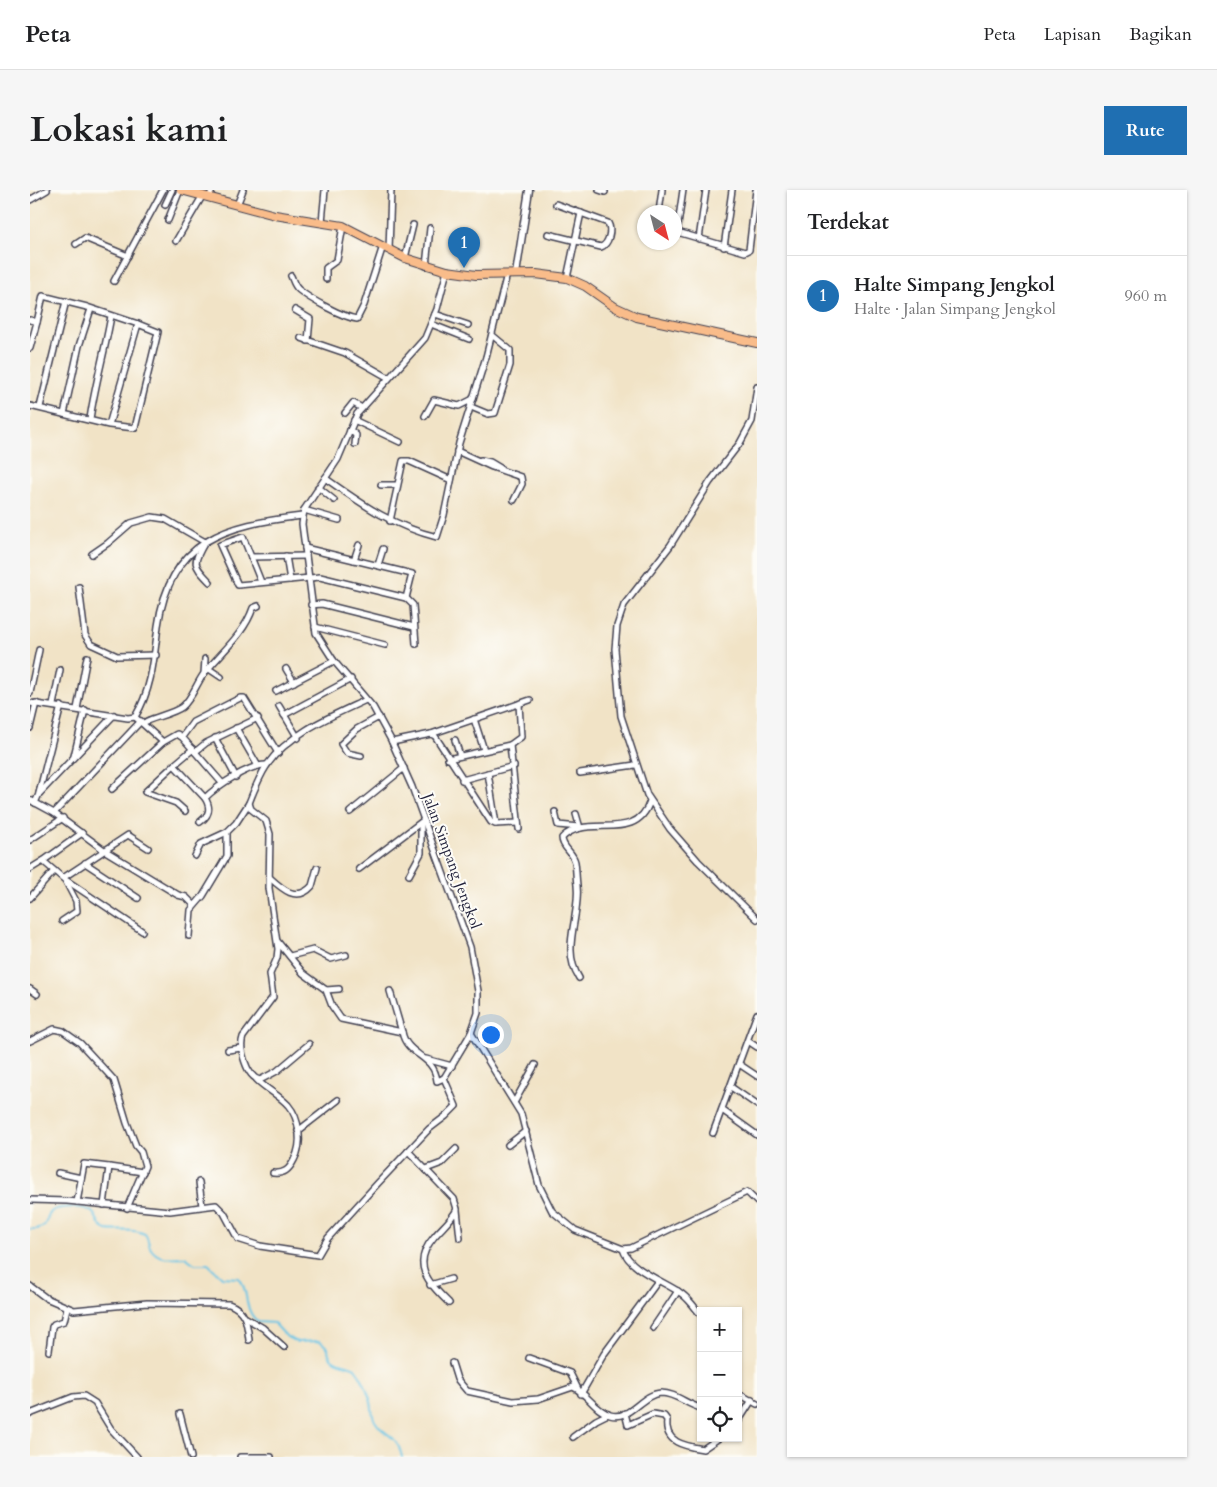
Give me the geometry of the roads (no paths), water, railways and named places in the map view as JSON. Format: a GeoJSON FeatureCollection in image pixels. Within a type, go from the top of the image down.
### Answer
{"type":"FeatureCollection","features":[{"type":"Feature","properties":{"kind":"main road"},"geometry":{"type":"LineString","coordinates":[[180,190],[208,194],[275,215],[342,226],[405,258],[447,271],[476,275],[516,274],[567,278],[585,286],[615,307],[637,318],[757,343]]}},
{"type":"Feature","properties":{"kind":"street"},"geometry":{"type":"LineString","coordinates":[[30,200],[47,190]]}},
{"type":"Feature","properties":{"kind":"street"},"geometry":{"type":"LineString","coordinates":[[114,281],[163,190]]}},
{"type":"Feature","properties":{"kind":"street"},"geometry":{"type":"LineString","coordinates":[[165,205],[172,190]]}},
{"type":"Feature","properties":{"kind":"street"},"geometry":{"type":"LineString","coordinates":[[168,220],[180,190]]}},
{"type":"Feature","properties":{"kind":"street"},"geometry":{"type":"LineString","coordinates":[[237,204],[243,190]]}},
{"type":"Feature","properties":{"kind":"street"},"geometry":{"type":"LineString","coordinates":[[322,222],[325,190]]}},
{"type":"Feature","properties":{"kind":"street"},"geometry":{"type":"LineString","coordinates":[[291,276],[296,287],[302,292],[326,306],[356,319],[364,305],[386,248],[391,190]]}},
{"type":"Feature","properties":{"kind":"street"},"geometry":{"type":"LineString","coordinates":[[516,274],[529,191],[521,190]]}},
{"type":"Feature","properties":{"kind":"street"},"geometry":{"type":"LineString","coordinates":[[599,190],[606,192]]}},
{"type":"Feature","properties":{"kind":"street"},"geometry":{"type":"LineString","coordinates":[[660,205],[662,190]]}},
{"type":"Feature","properties":{"kind":"street"},"geometry":{"type":"LineString","coordinates":[[680,205],[683,190]]}},
{"type":"Feature","properties":{"kind":"street"},"geometry":{"type":"LineString","coordinates":[[699,239],[706,190]]}},
{"type":"Feature","properties":{"kind":"street"},"geometry":{"type":"LineString","coordinates":[[724,247],[732,190]]}},
{"type":"Feature","properties":{"kind":"street"},"geometry":{"type":"LineString","coordinates":[[750,250],[756,190]]}},
{"type":"Feature","properties":{"kind":"street"},"geometry":{"type":"LineString","coordinates":[[176,241],[208,194]]}},
{"type":"Feature","properties":{"kind":"street"},"geometry":{"type":"LineString","coordinates":[[548,234],[602,247],[607,243],[610,232],[608,223],[556,204]]}},
{"type":"Feature","properties":{"kind":"street"},"geometry":{"type":"LineString","coordinates":[[567,278],[581,213]]}},
{"type":"Feature","properties":{"kind":"street"},"geometry":{"type":"LineString","coordinates":[[405,258],[413,224]]}},
{"type":"Feature","properties":{"kind":"street"},"geometry":{"type":"LineString","coordinates":[[326,279],[326,268],[337,260],[342,226]]}},
{"type":"Feature","properties":{"kind":"street"},"geometry":{"type":"LineString","coordinates":[[426,266],[430,228]]}},
{"type":"Feature","properties":{"kind":"street"},"geometry":{"type":"LineString","coordinates":[[682,234],[742,253],[750,250],[757,252]]}},
{"type":"Feature","properties":{"kind":"street"},"geometry":{"type":"LineString","coordinates":[[76,244],[85,238],[128,256]]}},
{"type":"Feature","properties":{"kind":"street"},"geometry":{"type":"LineString","coordinates":[[303,513],[338,458],[354,420],[362,408],[421,344],[435,314],[447,271]]}},
{"type":"Feature","properties":{"kind":"street"},"geometry":{"type":"LineString","coordinates":[[325,478],[390,521],[410,530],[437,537],[457,451],[492,335],[506,274]]}},
{"type":"Feature","properties":{"kind":"street"},"geometry":{"type":"LineString","coordinates":[[30,348],[43,296],[66,301],[158,332],[135,428],[109,425],[30,406]]}},
{"type":"Feature","properties":{"kind":"street"},"geometry":{"type":"LineString","coordinates":[[40,407],[66,301]]}},
{"type":"Feature","properties":{"kind":"street"},"geometry":{"type":"LineString","coordinates":[[64,414],[79,346],[90,309]]}},
{"type":"Feature","properties":{"kind":"street"},"geometry":{"type":"LineString","coordinates":[[296,310],[310,319],[308,341]]}},
{"type":"Feature","properties":{"kind":"street"},"geometry":{"type":"LineString","coordinates":[[435,314],[468,325]]}},
{"type":"Feature","properties":{"kind":"street"},"geometry":{"type":"LineString","coordinates":[[90,419],[95,382],[105,349],[111,316]]}},
{"type":"Feature","properties":{"kind":"street"},"geometry":{"type":"LineString","coordinates":[[30,320],[37,322]]}},
{"type":"Feature","properties":{"kind":"street"},"geometry":{"type":"LineString","coordinates":[[109,425],[138,324]]}},
{"type":"Feature","properties":{"kind":"street"},"geometry":{"type":"LineString","coordinates":[[431,324],[469,339]]}},
{"type":"Feature","properties":{"kind":"street"},"geometry":{"type":"LineString","coordinates":[[471,406],[488,414],[495,413],[510,365],[510,350],[492,335]]}},
{"type":"Feature","properties":{"kind":"street"},"geometry":{"type":"LineString","coordinates":[[301,338],[345,354],[389,378]]}},
{"type":"Feature","properties":{"kind":"street"},"geometry":{"type":"LineString","coordinates":[[757,386],[755,409],[747,431],[706,487],[670,546],[627,598],[618,618],[615,650],[617,694],[621,716],[635,764],[650,801],[698,861],[757,919]]}},
{"type":"Feature","properties":{"kind":"street"},"geometry":{"type":"LineString","coordinates":[[459,406],[473,399]]}},
{"type":"Feature","properties":{"kind":"street"},"geometry":{"type":"LineString","coordinates":[[424,416],[435,400],[459,406],[468,415]]}},
{"type":"Feature","properties":{"kind":"street"},"geometry":{"type":"LineString","coordinates":[[345,413],[353,403],[362,408]]}},
{"type":"Feature","properties":{"kind":"street"},"geometry":{"type":"LineString","coordinates":[[354,420],[400,442]]}},
{"type":"Feature","properties":{"kind":"street"},"geometry":{"type":"LineString","coordinates":[[350,430],[356,436],[355,444]]}},
{"type":"Feature","properties":{"kind":"street"},"geometry":{"type":"LineString","coordinates":[[457,451],[492,467],[517,475],[522,480],[522,484],[514,500]]}},
{"type":"Feature","properties":{"kind":"street"},"geometry":{"type":"LineString","coordinates":[[390,521],[402,463],[406,460],[451,480]]}},
{"type":"Feature","properties":{"kind":"street"},"geometry":{"type":"LineString","coordinates":[[381,485],[397,485]]}},
{"type":"Feature","properties":{"kind":"street"},"geometry":{"type":"LineString","coordinates":[[318,487],[334,500]]}},
{"type":"Feature","properties":{"kind":"street"},"geometry":{"type":"LineString","coordinates":[[135,717],[148,692],[156,655],[162,602],[168,585],[199,545],[243,526],[303,513],[339,520]]}},
{"type":"Feature","properties":{"kind":"street","name":"Jalan Simpang Jengkol"},"geometry":{"type":"LineString","coordinates":[[303,513],[311,605],[320,641],[379,717],[392,742],[404,768],[470,947],[479,1006],[471,1033],[444,1078]]}},
{"type":"Feature","properties":{"kind":"street"},"geometry":{"type":"LineString","coordinates":[[92,554],[108,544],[131,523],[152,517],[166,519],[205,542]]}},
{"type":"Feature","properties":{"kind":"street"},"geometry":{"type":"LineString","coordinates":[[261,582],[243,537],[220,545],[238,585],[320,577],[406,598],[413,605],[416,644]]}},
{"type":"Feature","properties":{"kind":"street"},"geometry":{"type":"LineString","coordinates":[[205,542],[195,559],[196,567],[210,582]]}},
{"type":"Feature","properties":{"kind":"street"},"geometry":{"type":"LineString","coordinates":[[354,560],[358,545]]}},
{"type":"Feature","properties":{"kind":"street"},"geometry":{"type":"LineString","coordinates":[[305,548],[412,574],[406,598]]}},
{"type":"Feature","properties":{"kind":"street"},"geometry":{"type":"LineString","coordinates":[[378,565],[383,549]]}},
{"type":"Feature","properties":{"kind":"street"},"geometry":{"type":"LineString","coordinates":[[286,556],[290,580]]}},
{"type":"Feature","properties":{"kind":"street"},"geometry":{"type":"LineString","coordinates":[[252,557],[306,556]]}},
{"type":"Feature","properties":{"kind":"street"},"geometry":{"type":"LineString","coordinates":[[79,587],[85,635],[91,644],[117,656],[156,655]]}},
{"type":"Feature","properties":{"kind":"street"},"geometry":{"type":"LineString","coordinates":[[311,605],[322,604],[414,627]]}},
{"type":"Feature","properties":{"kind":"street"},"geometry":{"type":"LineString","coordinates":[[54,813],[142,722],[166,715],[184,705],[204,674],[249,621],[253,608],[258,606]]}},
{"type":"Feature","properties":{"kind":"street"},"geometry":{"type":"LineString","coordinates":[[315,627],[384,645]]}},
{"type":"Feature","properties":{"kind":"street"},"geometry":{"type":"LineString","coordinates":[[30,693],[39,650]]}},
{"type":"Feature","properties":{"kind":"street"},"geometry":{"type":"LineString","coordinates":[[77,709],[87,657]]}},
{"type":"Feature","properties":{"kind":"street"},"geometry":{"type":"LineString","coordinates":[[204,674],[205,658]]}},
{"type":"Feature","properties":{"kind":"street"},"geometry":{"type":"LineString","coordinates":[[276,691],[334,661]]}},
{"type":"Feature","properties":{"kind":"street"},"geometry":{"type":"LineString","coordinates":[[209,669],[221,677]]}},
{"type":"Feature","properties":{"kind":"street"},"geometry":{"type":"LineString","coordinates":[[286,669],[294,682]]}},
{"type":"Feature","properties":{"kind":"street"},"geometry":{"type":"LineString","coordinates":[[53,705],[60,670]]}},
{"type":"Feature","properties":{"kind":"street"},"geometry":{"type":"LineString","coordinates":[[284,715],[351,679]]}},
{"type":"Feature","properties":{"kind":"street"},"geometry":{"type":"LineString","coordinates":[[182,738],[193,722],[240,698],[244,698],[249,702],[278,754]]}},
{"type":"Feature","properties":{"kind":"street"},"geometry":{"type":"LineString","coordinates":[[195,856],[201,844],[227,832],[236,823],[249,804],[267,765],[278,754],[321,722],[366,700]]}},
{"type":"Feature","properties":{"kind":"street"},"geometry":{"type":"LineString","coordinates":[[392,742],[431,734],[530,700]]}},
{"type":"Feature","properties":{"kind":"street"},"geometry":{"type":"LineString","coordinates":[[30,728],[33,703],[53,705],[135,717],[163,742]]}},
{"type":"Feature","properties":{"kind":"street"},"geometry":{"type":"LineString","coordinates":[[448,759],[510,745],[522,737],[519,704]]}},
{"type":"Feature","properties":{"kind":"street"},"geometry":{"type":"LineString","coordinates":[[39,794],[61,706]]}},
{"type":"Feature","properties":{"kind":"street"},"geometry":{"type":"LineString","coordinates":[[279,706],[298,738]]}},
{"type":"Feature","properties":{"kind":"street"},"geometry":{"type":"LineString","coordinates":[[74,757],[85,710]]}},
{"type":"Feature","properties":{"kind":"street"},"geometry":{"type":"LineString","coordinates":[[114,714],[33,802],[63,818],[104,850],[178,895],[186,897],[194,905]]}},
{"type":"Feature","properties":{"kind":"street"},"geometry":{"type":"LineString","coordinates":[[361,756],[347,753],[341,744],[357,729],[379,717]]}},
{"type":"Feature","properties":{"kind":"street"},"geometry":{"type":"LineString","coordinates":[[185,811],[176,803],[145,792],[174,765],[194,751],[215,738],[258,718]]}},
{"type":"Feature","properties":{"kind":"street"},"geometry":{"type":"LineString","coordinates":[[474,719],[484,750]]}},
{"type":"Feature","properties":{"kind":"street"},"geometry":{"type":"LineString","coordinates":[[236,728],[258,766]]}},
{"type":"Feature","properties":{"kind":"street"},"geometry":{"type":"LineString","coordinates":[[431,734],[488,819],[496,824],[518,826],[514,766],[510,745]]}},
{"type":"Feature","properties":{"kind":"street"},"geometry":{"type":"LineString","coordinates":[[112,789],[163,742],[174,735],[182,738],[222,783]]}},
{"type":"Feature","properties":{"kind":"street"},"geometry":{"type":"LineString","coordinates":[[215,738],[236,777]]}},
{"type":"Feature","properties":{"kind":"street"},"geometry":{"type":"LineString","coordinates":[[455,740],[460,756]]}},
{"type":"Feature","properties":{"kind":"street"},"geometry":{"type":"LineString","coordinates":[[580,773],[635,764]]}},
{"type":"Feature","properties":{"kind":"street"},"geometry":{"type":"LineString","coordinates":[[174,765],[205,798],[210,807],[209,812],[200,822]]}},
{"type":"Feature","properties":{"kind":"street"},"geometry":{"type":"LineString","coordinates":[[205,798],[222,783],[258,766],[267,765]]}},
{"type":"Feature","properties":{"kind":"street"},"geometry":{"type":"LineString","coordinates":[[462,780],[514,766]]}},
{"type":"Feature","properties":{"kind":"street"},"geometry":{"type":"LineString","coordinates":[[350,812],[404,768]]}},
{"type":"Feature","properties":{"kind":"street"},"geometry":{"type":"LineString","coordinates":[[488,773],[496,824]]}},
{"type":"Feature","properties":{"kind":"street"},"geometry":{"type":"LineString","coordinates":[[555,812],[555,820],[558,825],[580,828],[633,823],[643,816],[650,801]]}},
{"type":"Feature","properties":{"kind":"street"},"geometry":{"type":"LineString","coordinates":[[249,804],[251,809],[266,822],[269,828],[269,877],[278,942],[278,956],[270,974],[273,997],[246,1032],[241,1048],[249,1070],[257,1080],[289,1107],[298,1131],[299,1148],[291,1166],[284,1172],[273,1173]]}},
{"type":"Feature","properties":{"kind":"street"},"geometry":{"type":"LineString","coordinates":[[576,814],[580,828]]}},
{"type":"Feature","properties":{"kind":"street"},"geometry":{"type":"LineString","coordinates":[[30,840],[63,818]]}},
{"type":"Feature","properties":{"kind":"street"},"geometry":{"type":"LineString","coordinates":[[359,869],[422,821]]}},
{"type":"Feature","properties":{"kind":"street"},"geometry":{"type":"LineString","coordinates":[[409,875],[421,853],[422,821]]}},
{"type":"Feature","properties":{"kind":"street"},"geometry":{"type":"LineString","coordinates":[[579,978],[571,958],[577,893],[575,864],[562,839],[568,833],[580,828]]}},
{"type":"Feature","properties":{"kind":"street"},"geometry":{"type":"LineString","coordinates":[[189,936],[189,920],[194,905],[203,896],[225,860],[227,832]]}},
{"type":"Feature","properties":{"kind":"street"},"geometry":{"type":"LineString","coordinates":[[30,869],[43,862],[82,833]]}},
{"type":"Feature","properties":{"kind":"street"},"geometry":{"type":"LineString","coordinates":[[63,878],[129,835],[148,848]]}},
{"type":"Feature","properties":{"kind":"street"},"geometry":{"type":"LineString","coordinates":[[43,862],[54,872],[142,931]]}},
{"type":"Feature","properties":{"kind":"street"},"geometry":{"type":"LineString","coordinates":[[85,863],[138,898]]}},
{"type":"Feature","properties":{"kind":"street"},"geometry":{"type":"LineString","coordinates":[[269,877],[283,890],[299,894],[312,886],[317,868]]}},
{"type":"Feature","properties":{"kind":"street"},"geometry":{"type":"LineString","coordinates":[[30,898],[54,872]]}},
{"type":"Feature","properties":{"kind":"street"},"geometry":{"type":"LineString","coordinates":[[62,921],[78,908],[63,878]]}},
{"type":"Feature","properties":{"kind":"street"},"geometry":{"type":"LineString","coordinates":[[278,942],[309,978],[326,990],[335,1012],[344,1022],[402,1032]]}},
{"type":"Feature","properties":{"kind":"street"},"geometry":{"type":"LineString","coordinates":[[290,956],[313,950],[331,959],[346,955]]}},
{"type":"Feature","properties":{"kind":"street"},"geometry":{"type":"LineString","coordinates":[[30,989],[37,994]]}},
{"type":"Feature","properties":{"kind":"street"},"geometry":{"type":"LineString","coordinates":[[326,990],[339,989]]}},
{"type":"Feature","properties":{"kind":"street"},"geometry":{"type":"LineString","coordinates":[[390,992],[406,1046],[426,1059],[452,1066]]}},
{"type":"Feature","properties":{"kind":"street"},"geometry":{"type":"LineString","coordinates":[[713,1133],[757,1016]]}},
{"type":"Feature","properties":{"kind":"street"},"geometry":{"type":"LineString","coordinates":[[30,1041],[50,1030],[60,1029],[80,1043],[110,1075],[118,1088],[132,1139],[144,1159],[145,1166],[128,1208]]}},
{"type":"Feature","properties":{"kind":"street"},"geometry":{"type":"LineString","coordinates":[[471,1033],[515,1101],[526,1131],[539,1186],[552,1212],[575,1230],[623,1249],[631,1248],[747,1192],[757,1202]]}},
{"type":"Feature","properties":{"kind":"street"},"geometry":{"type":"LineString","coordinates":[[748,1040],[757,1047]]}},
{"type":"Feature","properties":{"kind":"street"},"geometry":{"type":"LineString","coordinates":[[257,1080],[270,1076],[309,1044]]}},
{"type":"Feature","properties":{"kind":"street"},"geometry":{"type":"LineString","coordinates":[[228,1050],[241,1048]]}},
{"type":"Feature","properties":{"kind":"street"},"geometry":{"type":"LineString","coordinates":[[30,1200],[77,1202],[170,1211],[216,1205],[220,1208],[238,1239],[260,1246],[318,1255],[328,1238],[408,1151],[456,1106],[444,1078],[438,1081],[433,1068],[426,1059]]}},
{"type":"Feature","properties":{"kind":"street"},"geometry":{"type":"LineString","coordinates":[[739,1064],[757,1076]]}},
{"type":"Feature","properties":{"kind":"street"},"geometry":{"type":"LineString","coordinates":[[515,1101],[534,1065]]}},
{"type":"Feature","properties":{"kind":"street"},"geometry":{"type":"LineString","coordinates":[[731,1087],[757,1105]]}},
{"type":"Feature","properties":{"kind":"street"},"geometry":{"type":"LineString","coordinates":[[298,1131],[338,1100]]}},
{"type":"Feature","properties":{"kind":"street"},"geometry":{"type":"LineString","coordinates":[[722,1110],[757,1135]]}},
{"type":"Feature","properties":{"kind":"street"},"geometry":{"type":"LineString","coordinates":[[508,1145],[526,1131]]}},
{"type":"Feature","properties":{"kind":"street"},"geometry":{"type":"LineString","coordinates":[[426,1169],[442,1163],[456,1149]]}},
{"type":"Feature","properties":{"kind":"street"},"geometry":{"type":"LineString","coordinates":[[408,1151],[454,1199],[460,1238]]}},
{"type":"Feature","properties":{"kind":"street"},"geometry":{"type":"LineString","coordinates":[[77,1202],[84,1164],[143,1172]]}},
{"type":"Feature","properties":{"kind":"street"},"geometry":{"type":"LineString","coordinates":[[104,1205],[109,1167]]}},
{"type":"Feature","properties":{"kind":"street"},"geometry":{"type":"LineString","coordinates":[[58,1173],[81,1178]]}},
{"type":"Feature","properties":{"kind":"street"},"geometry":{"type":"LineString","coordinates":[[199,1182],[202,1206]]}},
{"type":"Feature","properties":{"kind":"street"},"geometry":{"type":"LineString","coordinates":[[449,1303],[430,1285],[423,1271],[425,1252],[430,1242],[457,1209]]}},
{"type":"Feature","properties":{"kind":"street"},"geometry":{"type":"LineString","coordinates":[[623,1249],[630,1260],[658,1281],[678,1291],[697,1311]]}},
{"type":"Feature","properties":{"kind":"street"},"geometry":{"type":"LineString","coordinates":[[430,1285],[451,1279]]}},
{"type":"Feature","properties":{"kind":"street"},"geometry":{"type":"LineString","coordinates":[[579,1391],[608,1348],[658,1281]]}},
{"type":"Feature","properties":{"kind":"street"},"geometry":{"type":"LineString","coordinates":[[30,1286],[46,1298],[67,1308],[84,1310],[147,1303],[218,1303],[234,1306],[246,1318],[259,1325],[284,1347]]}},
{"type":"Feature","properties":{"kind":"street"},"geometry":{"type":"LineString","coordinates":[[653,1328],[678,1291]]}},
{"type":"Feature","properties":{"kind":"street"},"geometry":{"type":"LineString","coordinates":[[49,1352],[53,1325],[64,1321],[67,1308]]}},
{"type":"Feature","properties":{"kind":"street"},"geometry":{"type":"LineString","coordinates":[[246,1318],[249,1340]]}},
{"type":"Feature","properties":{"kind":"street"},"geometry":{"type":"LineString","coordinates":[[529,1358],[568,1371],[574,1376],[579,1391]]}},
{"type":"Feature","properties":{"kind":"street"},"geometry":{"type":"LineString","coordinates":[[452,1363],[457,1379],[468,1391],[514,1401],[530,1401],[574,1387],[608,1414],[617,1416],[626,1413],[645,1398],[658,1393],[674,1396],[697,1406]]}},
{"type":"Feature","properties":{"kind":"street"},"geometry":{"type":"LineString","coordinates":[[30,1414],[73,1397],[84,1396],[95,1402],[111,1429],[137,1457]]}},
{"type":"Feature","properties":{"kind":"street"},"geometry":{"type":"LineString","coordinates":[[742,1398],[754,1402],[742,1417]]}},
{"type":"Feature","properties":{"kind":"street"},"geometry":{"type":"LineString","coordinates":[[626,1413],[626,1423],[628,1425],[653,1414],[664,1416],[667,1420],[665,1428],[670,1438],[686,1446],[703,1449],[713,1442]]}},
{"type":"Feature","properties":{"kind":"street"},"geometry":{"type":"LineString","coordinates":[[180,1414],[191,1457]]}},
{"type":"Feature","properties":{"kind":"street"},"geometry":{"type":"LineString","coordinates":[[573,1437],[596,1420],[608,1414]]}},
{"type":"Feature","properties":{"kind":"street"},"geometry":{"type":"LineString","coordinates":[[240,1457],[271,1457]]}},
{"type":"Feature","properties":{"kind":"waterway"},"geometry":{"type":"LineString","coordinates":[[30,1229],[44,1226],[49,1215],[54,1210],[68,1207],[89,1210],[104,1229],[136,1231],[145,1234],[151,1249],[162,1257],[185,1257],[195,1264],[208,1264],[222,1277],[239,1278],[244,1288],[250,1311],[258,1322],[274,1323],[287,1337],[297,1342],[320,1341],[328,1348],[334,1360],[355,1368],[366,1387],[375,1421],[383,1431],[394,1439],[402,1457]]}},
{"type":"Feature","properties":{"kind":"place","name":"Halte Simpang Jengkol"},"geometry":{"type":"Point","coordinates":[464,268]}}]}
